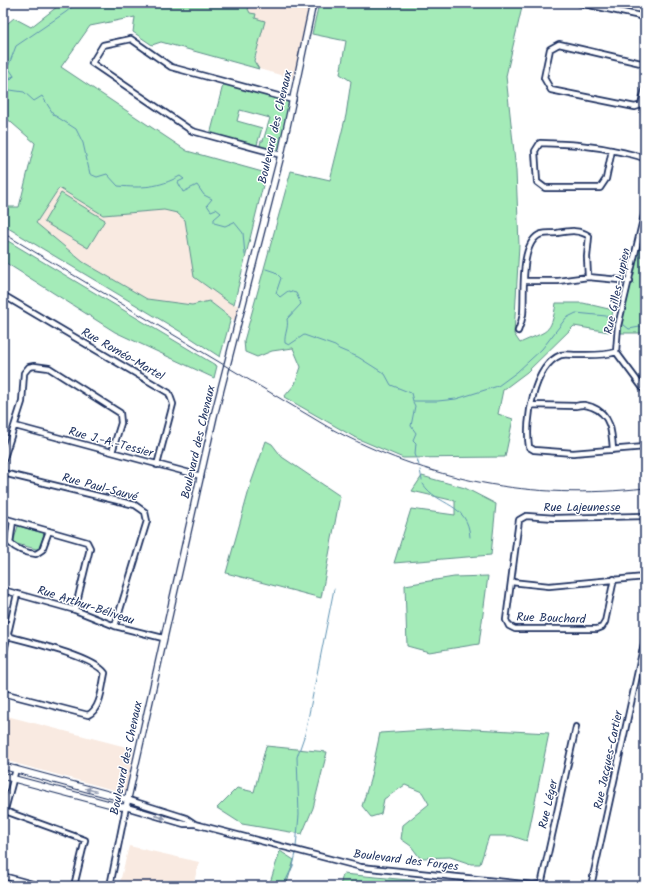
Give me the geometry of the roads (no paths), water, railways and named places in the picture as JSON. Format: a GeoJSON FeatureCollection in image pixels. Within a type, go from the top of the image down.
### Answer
{"type":"FeatureCollection","features":[{"type":"Feature","properties":{"kind":"main road","name":"Boulevard des Chenaux"},"geometry":{"type":"LineString","coordinates":[[126,807],[129,800],[128,794],[222,384],[281,155],[313,3]]}},
{"type":"Feature","properties":{"kind":"main road","name":"Boulevard des Forges"},"geometry":{"type":"LineString","coordinates":[[3,766],[129,800]]}},
{"type":"Feature","properties":{"kind":"main road","name":"Boulevard des Forges"},"geometry":{"type":"LineString","coordinates":[[3,776],[126,807]]}},
{"type":"Feature","properties":{"kind":"street"},"geometry":{"type":"LineString","coordinates":[[580,3],[645,17]]}},
{"type":"Feature","properties":{"kind":"street"},"geometry":{"type":"LineString","coordinates":[[281,155],[192,131],[92,63],[102,45],[131,39],[171,67],[293,100]]}},
{"type":"Feature","properties":{"kind":"street"},"geometry":{"type":"LineString","coordinates":[[645,64],[559,44],[550,49],[544,78],[551,90],[635,107],[641,105],[645,89]]}},
{"type":"Feature","properties":{"kind":"street"},"geometry":{"type":"LineString","coordinates":[[612,150],[606,179],[600,188],[545,188],[537,182],[535,151],[540,143],[585,144],[612,150],[645,159]]}},
{"type":"Feature","properties":{"kind":"street","name":"Rue Gilles-Lupien"},"geometry":{"type":"LineString","coordinates":[[645,211],[630,281],[618,326],[616,352],[645,391]]}},
{"type":"Feature","properties":{"kind":"street"},"geometry":{"type":"LineString","coordinates":[[518,332],[523,314],[527,253],[531,243],[539,235],[572,231],[583,232],[589,236],[587,257],[588,277]]}},
{"type":"Feature","properties":{"kind":"street"},"geometry":{"type":"LineString","coordinates":[[524,281],[558,281],[588,277],[630,281]]}},
{"type":"Feature","properties":{"kind":"street","name":"Rue Roméo-Martel"},"geometry":{"type":"LineString","coordinates":[[3,296],[169,393],[173,404],[157,464]]}},
{"type":"Feature","properties":{"kind":"street"},"geometry":{"type":"LineString","coordinates":[[616,352],[605,356],[561,355],[551,362],[539,379],[531,405],[527,436],[529,447],[534,450],[573,453],[645,447]]}},
{"type":"Feature","properties":{"kind":"street"},"geometry":{"type":"LineString","coordinates":[[3,461],[22,402],[24,373],[29,367],[40,365],[49,368],[120,413],[121,423],[112,452]]}},
{"type":"Feature","properties":{"kind":"street"},"geometry":{"type":"LineString","coordinates":[[641,386],[645,382]]}},
{"type":"Feature","properties":{"kind":"street"},"geometry":{"type":"LineString","coordinates":[[531,405],[576,406],[582,404],[597,409],[608,420],[612,430],[613,450]]}},
{"type":"Feature","properties":{"kind":"street","name":"Rue J.-A.-Tessier"},"geometry":{"type":"LineString","coordinates":[[15,426],[201,476]]}},
{"type":"Feature","properties":{"kind":"street","name":"Rue Paul-Sauvé"},"geometry":{"type":"LineString","coordinates":[[3,473],[135,505],[146,512],[147,521],[115,626]]}},
{"type":"Feature","properties":{"kind":"street","name":"Rue Lajeunesse"},"geometry":{"type":"LineString","coordinates":[[519,520],[526,516],[555,518],[645,516]]}},
{"type":"Feature","properties":{"kind":"street"},"geometry":{"type":"LineString","coordinates":[[3,518],[87,542],[90,548],[75,610]]}},
{"type":"Feature","properties":{"kind":"street","name":"Rue Bouchard"},"geometry":{"type":"LineString","coordinates":[[519,520],[506,620],[509,626],[515,628],[597,629],[602,627],[605,622],[614,579]]}},
{"type":"Feature","properties":{"kind":"street"},"geometry":{"type":"LineString","coordinates":[[13,521],[10,543],[15,548],[33,554],[36,554],[42,550],[49,531]]}},
{"type":"Feature","properties":{"kind":"street"},"geometry":{"type":"LineString","coordinates":[[511,582],[549,586],[645,577]]}},
{"type":"Feature","properties":{"kind":"street","name":"Rue Arthur-Béliveau"},"geometry":{"type":"LineString","coordinates":[[3,590],[75,610],[115,626],[163,638]]}},
{"type":"Feature","properties":{"kind":"street"},"geometry":{"type":"LineString","coordinates":[[3,655],[5,636],[16,594]]}},
{"type":"Feature","properties":{"kind":"street"},"geometry":{"type":"LineString","coordinates":[[3,693],[88,715],[93,712],[96,707],[105,673],[98,666],[57,650],[5,636]]}},
{"type":"Feature","properties":{"kind":"street","name":"Rue Jacques-Cartier"},"geometry":{"type":"LineString","coordinates":[[591,886],[645,639]]}},
{"type":"Feature","properties":{"kind":"street","name":"Rue Léger"},"geometry":{"type":"LineString","coordinates":[[541,885],[576,727]]}},
{"type":"Feature","properties":{"kind":"street"},"geometry":{"type":"LineString","coordinates":[[3,817],[16,769]]}},
{"type":"Feature","properties":{"kind":"street","name":"Boulevard des Forges"},"geometry":{"type":"LineString","coordinates":[[129,800],[186,818],[194,824]]}},
{"type":"Feature","properties":{"kind":"street","name":"Boulevard des Forges"},"geometry":{"type":"LineString","coordinates":[[126,807],[184,824],[194,824],[361,867],[548,886]]}},
{"type":"Feature","properties":{"kind":"street","name":"Boulevard des Chenaux"},"geometry":{"type":"LineString","coordinates":[[110,886],[126,807]]}},
{"type":"Feature","properties":{"kind":"street"},"geometry":{"type":"LineString","coordinates":[[5,811],[85,840],[74,886]]}},
{"type":"Feature","properties":{"kind":"street"},"geometry":{"type":"LineString","coordinates":[[3,876],[29,885],[40,886]]}},
{"type":"Feature","properties":{"kind":"street"},"geometry":{"type":"LineString","coordinates":[[644,886],[645,882]]}},
{"type":"Feature","properties":{"kind":"waterway"},"geometry":{"type":"LineString","coordinates":[[14,76],[8,67],[16,46],[77,3]]}},
{"type":"Feature","properties":{"kind":"waterway"},"geometry":{"type":"LineString","coordinates":[[3,80],[14,76],[3,87]]}},
{"type":"Feature","properties":{"kind":"waterway"},"geometry":{"type":"LineString","coordinates":[[3,89],[24,92],[34,101],[42,96],[54,115],[76,129],[83,143],[90,174],[97,177],[107,174],[118,186],[135,187],[157,185],[180,176],[184,179],[178,182],[183,192],[197,185],[204,195],[212,199],[207,205],[211,211],[216,209],[221,213],[214,219],[214,223],[225,226],[234,222],[243,233],[245,255]]}},
{"type":"Feature","properties":{"kind":"waterway"},"geometry":{"type":"LineString","coordinates":[[266,269],[275,272],[281,278],[276,293],[280,297],[288,291],[296,293],[301,304],[287,319],[285,343],[289,345],[304,335],[335,346],[358,357],[385,374],[391,385],[411,393],[413,401],[456,399],[498,386],[517,372],[542,349],[566,318],[576,313],[606,316],[614,320]]}},
{"type":"Feature","properties":{"kind":"waterway"},"geometry":{"type":"LineString","coordinates":[[624,325],[629,329],[645,326]]}},
{"type":"Feature","properties":{"kind":"waterway"},"geometry":{"type":"LineString","coordinates":[[413,402],[415,406],[411,426],[416,433],[413,440],[416,443],[415,454],[419,465]]}},
{"type":"Feature","properties":{"kind":"waterway"},"geometry":{"type":"LineString","coordinates":[[420,470],[422,480]]}},
{"type":"Feature","properties":{"kind":"waterway"},"geometry":{"type":"LineString","coordinates":[[423,484],[436,497],[451,506],[464,517],[468,526],[470,537]]}},
{"type":"Feature","properties":{"kind":"waterway"},"geometry":{"type":"LineString","coordinates":[[296,847],[299,815],[297,757],[305,734],[334,589]]}},
{"type":"Feature","properties":{"kind":"waterway"},"geometry":{"type":"LineString","coordinates":[[283,886],[293,866],[296,853]]}},
{"type":"Feature","properties":{"kind":"railway"},"geometry":{"type":"LineString","coordinates":[[3,233],[328,427],[366,446],[404,461],[443,473],[482,483],[521,489],[562,492],[645,488]]}}]}
